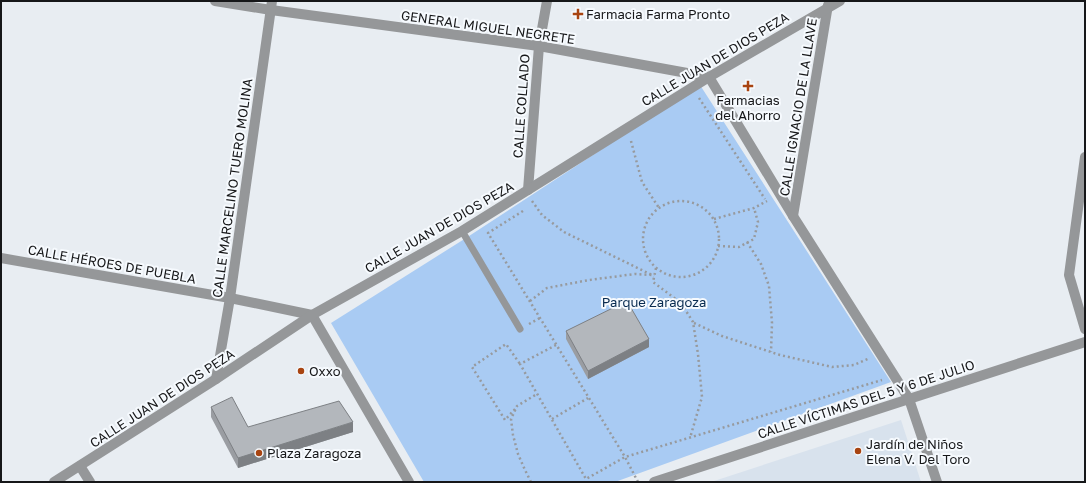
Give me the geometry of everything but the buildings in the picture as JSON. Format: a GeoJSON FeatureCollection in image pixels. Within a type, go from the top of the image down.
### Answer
{"type":"FeatureCollection","features":[{"type":"Feature","properties":{"kind":"street","name":"GENERAL MIGUEL NEGRETE"},"geometry":{"type":"LineString","coordinates":[[215,1],[271,6],[539,46],[709,77]]}},
{"type":"Feature","properties":{"kind":"street","name":"CALLE COLLADO"},"geometry":{"type":"LineString","coordinates":[[528,190],[539,46],[547,1]]}},
{"type":"Feature","properties":{"kind":"street","name":"CALLE JUAN DE DIOS PEZA"},"geometry":{"type":"LineString","coordinates":[[54,482],[216,379],[312,315],[462,231],[709,77],[828,5],[840,1]]}},
{"type":"Feature","properties":{"kind":"street","name":"CALLE IGNACIO DE LA LLAVE"},"geometry":{"type":"LineString","coordinates":[[793,216],[828,5]]}},
{"type":"Feature","properties":{"kind":"street","name":"CALLE MARCELINO TUERO MOLINA"},"geometry":{"type":"LineString","coordinates":[[216,379],[230,298],[271,6]]}},
{"type":"Feature","properties":{"kind":"street","name":"CALLE IGNACIO DE LA LLAVE"},"geometry":{"type":"LineString","coordinates":[[709,77],[793,216],[909,398],[937,482]]}},
{"type":"Feature","properties":{"kind":"street"},"geometry":{"type":"LineString","coordinates":[[1085,157],[1069,275],[1085,329]]}},
{"type":"Feature","properties":{"kind":"street","name":"CALLE HÉROES DE PUEBLA"},"geometry":{"type":"LineString","coordinates":[[1,258],[230,298],[312,315]]}},
{"type":"Feature","properties":{"kind":"street"},"geometry":{"type":"LineString","coordinates":[[312,315],[409,482]]}},
{"type":"Feature","properties":{"kind":"street","name":"CALLE VÍCTIMAS DEL 5 Y 6 DE JULIO"},"geometry":{"type":"LineString","coordinates":[[654,482],[1085,342]]}},
{"type":"Feature","properties":{"kind":"street"},"geometry":{"type":"LineString","coordinates":[[80,466],[90,482]]}},
{"type":"Feature","properties":{"kind":"lane"},"geometry":{"type":"LineString","coordinates":[[462,231],[520,329]]}},
{"type":"Feature","properties":{"kind":"path"},"geometry":{"type":"LineString","coordinates":[[698,96],[767,201],[754,208],[714,219]]}},
{"type":"Feature","properties":{"kind":"path"},"geometry":{"type":"LineString","coordinates":[[625,145],[631,140],[642,182],[659,208]]}},
{"type":"Feature","properties":{"kind":"path"},"geometry":{"type":"LineString","coordinates":[[528,190],[542,215],[564,232],[654,276]]}},
{"type":"Feature","properties":{"kind":"path"},"geometry":{"type":"LineString","coordinates":[[677,200],[690,201],[702,206],[714,219],[719,238],[718,251],[712,262],[703,271],[691,276],[679,277],[667,275],[656,268],[648,259],[643,247],[643,234],[647,222],[654,211],[659,208],[665,204],[677,200]]}},
{"type":"Feature","properties":{"kind":"path"},"geometry":{"type":"LineString","coordinates":[[527,208],[488,233],[638,482]]}},
{"type":"Feature","properties":{"kind":"path"},"geometry":{"type":"LineString","coordinates":[[718,246],[739,247],[754,239],[758,222],[754,208]]}},
{"type":"Feature","properties":{"kind":"path"},"geometry":{"type":"LineString","coordinates":[[747,242],[761,264],[769,286],[772,323],[771,352]]}},
{"type":"Feature","properties":{"kind":"path"},"geometry":{"type":"LineString","coordinates":[[656,268],[653,282],[681,303],[693,322],[702,397],[690,438]]}},
{"type":"Feature","properties":{"kind":"path"},"geometry":{"type":"LineString","coordinates":[[530,301],[547,288],[589,280],[635,274],[654,276]]}},
{"type":"Feature","properties":{"kind":"path"},"geometry":{"type":"LineString","coordinates":[[693,322],[722,336],[771,352],[832,367],[854,365],[871,358],[867,351]]}},
{"type":"Feature","properties":{"kind":"path"},"geometry":{"type":"LineString","coordinates":[[537,394],[517,406],[505,420],[472,367],[506,344],[520,364],[586,479],[624,458],[885,379]]}},
{"type":"Feature","properties":{"kind":"path"},"geometry":{"type":"LineString","coordinates":[[520,364],[556,345]]}},
{"type":"Feature","properties":{"kind":"path"},"geometry":{"type":"LineString","coordinates":[[552,419],[588,398]]}},
{"type":"Feature","properties":{"kind":"path"},"geometry":{"type":"LineString","coordinates":[[516,409],[511,419],[513,435],[518,454],[531,482]]}},
{"type":"Feature","properties":{"kind":"shaded area","name":"Jardín de Niños Elena V. Del Toro"},"geometry":{"type":"Polygon","coordinates":[[[901,420],[921,482],[711,482],[901,420]]]}},
{"type":"Feature","properties":{"kind":"green space","name":"Parque Zaragoza"},"geometry":{"type":"Polygon","coordinates":[[[700,85],[891,382],[615,482],[424,482],[331,323],[466,238],[700,85]]]}},
{"type":"Feature","properties":{"kind":"place","name":"Farmacia Farma Pronto"},"geometry":{"type":"Point","coordinates":[578,14]}},
{"type":"Feature","properties":{"kind":"place","name":"Farmacias del Ahorro"},"geometry":{"type":"Point","coordinates":[748,86]}},
{"type":"Feature","properties":{"kind":"place","name":"Oxxo"},"geometry":{"type":"Point","coordinates":[301,371]}},
{"type":"Feature","properties":{"kind":"place","name":"Jardín de Niños Elena V. Del Toro"},"geometry":{"type":"Point","coordinates":[858,451]}},
{"type":"Feature","properties":{"kind":"place","name":"Plaza Zaragoza"},"geometry":{"type":"Point","coordinates":[259,453]}}]}
